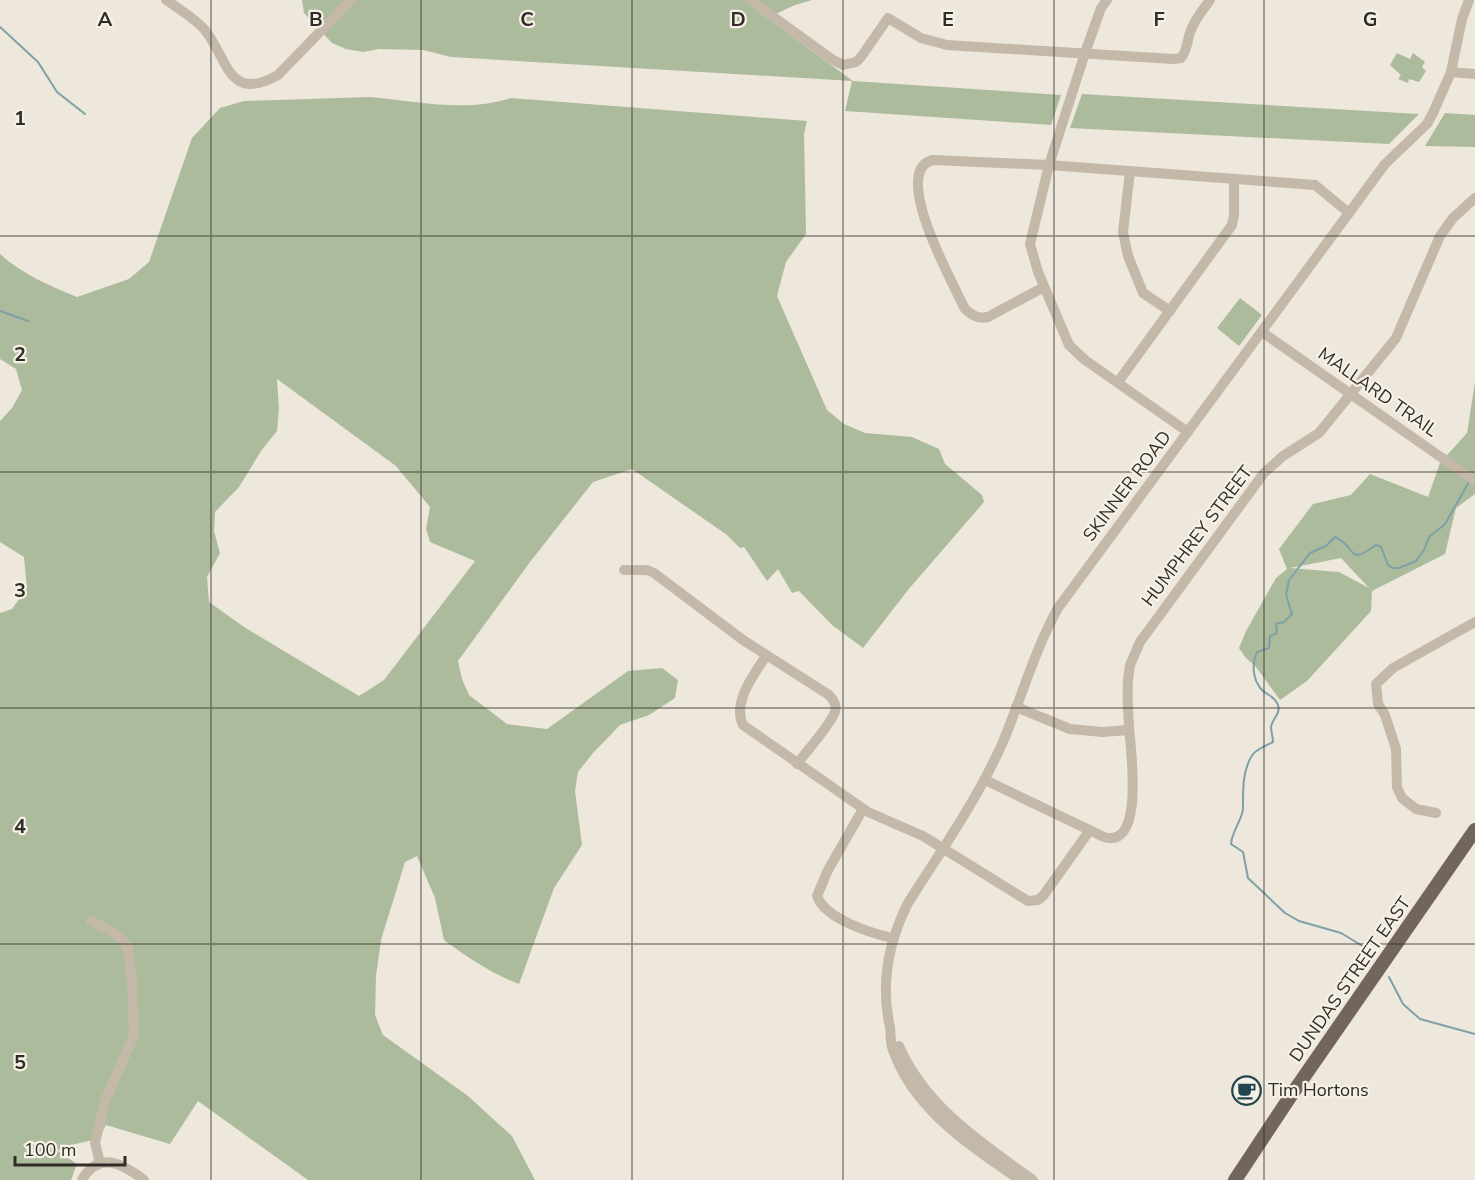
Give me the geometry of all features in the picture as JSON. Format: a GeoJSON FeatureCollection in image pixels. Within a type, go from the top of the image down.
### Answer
{"type":"FeatureCollection","features":[{"type":"Feature","properties":{"kind":"main road","name":"DUNDAS STREET EAST"},"geometry":{"type":"LineString","coordinates":[[1235,1180],[1470,846],[1475,830]]}},
{"type":"Feature","properties":{"kind":"street"},"geometry":{"type":"LineString","coordinates":[[166,0],[204,29],[232,76],[248,84],[256,84],[264,83],[278,75],[351,0]]}},
{"type":"Feature","properties":{"kind":"street"},"geometry":{"type":"LineString","coordinates":[[750,0],[843,65],[850,64],[861,57],[888,18],[921,38],[947,45],[1181,58],[1185,54],[1190,31],[1210,0]]}},
{"type":"Feature","properties":{"kind":"street"},"geometry":{"type":"LineString","coordinates":[[1107,0],[1101,8],[1084,53],[1049,165],[1030,244],[1044,287],[1069,345],[1085,360],[1188,432]]}},
{"type":"Feature","properties":{"kind":"street","name":"SKINNER ROAD"},"geometry":{"type":"LineString","coordinates":[[1020,1180],[963,1140],[932,1112],[915,1092],[902,1071],[892,1048],[885,1000],[885,980],[892,938],[908,903],[985,780],[1046,628],[1058,608],[1385,164],[1427,124],[1451,72],[1462,19],[1469,0]]}},
{"type":"Feature","properties":{"kind":"street"},"geometry":{"type":"LineString","coordinates":[[1451,72],[1475,74]]}},
{"type":"Feature","properties":{"kind":"street"},"geometry":{"type":"LineString","coordinates":[[1044,287],[988,317],[972,316],[965,309],[927,226],[920,203],[917,183],[920,168],[926,161],[1049,165],[1315,185],[1348,213]]}},
{"type":"Feature","properties":{"kind":"street"},"geometry":{"type":"LineString","coordinates":[[1130,171],[1123,232],[1128,256],[1143,293],[1170,311]]}},
{"type":"Feature","properties":{"kind":"street"},"geometry":{"type":"LineString","coordinates":[[1118,382],[1232,225],[1234,179]]}},
{"type":"Feature","properties":{"kind":"street","name":"HUMPHREY STREET"},"geometry":{"type":"LineString","coordinates":[[1090,830],[1113,839],[1121,835],[1128,822],[1133,792],[1128,680],[1130,665],[1140,642],[1264,473],[1283,456],[1319,433],[1396,338],[1440,236],[1453,218],[1475,198]]}},
{"type":"Feature","properties":{"kind":"street","name":"MALLARD TRAIL"},"geometry":{"type":"LineString","coordinates":[[1262,332],[1475,481]]}},
{"type":"Feature","properties":{"kind":"street"},"geometry":{"type":"LineString","coordinates":[[624,570],[647,570],[654,573],[766,656],[829,695],[835,705],[834,715],[797,764]]}},
{"type":"Feature","properties":{"kind":"street"},"geometry":{"type":"LineString","coordinates":[[1436,813],[1416,809],[1402,798],[1397,788],[1396,749],[1385,715],[1378,704],[1377,684],[1393,668],[1475,622]]}},
{"type":"Feature","properties":{"kind":"street"},"geometry":{"type":"LineString","coordinates":[[766,656],[742,701],[740,720],[747,729],[863,809],[923,837],[1033,902],[1043,896],[1090,830],[985,780]]}},
{"type":"Feature","properties":{"kind":"street"},"geometry":{"type":"LineString","coordinates":[[1016,707],[1070,729],[1103,732],[1129,730]]}},
{"type":"Feature","properties":{"kind":"street"},"geometry":{"type":"LineString","coordinates":[[863,809],[828,870],[817,897],[822,906],[832,914],[866,931],[892,938]]}},
{"type":"Feature","properties":{"kind":"street"},"geometry":{"type":"LineString","coordinates":[[91,921],[116,933],[128,948],[135,1025],[131,1045],[105,1101],[95,1143],[98,1159]]}},
{"type":"Feature","properties":{"kind":"street","name":"SKINNER ROAD"},"geometry":{"type":"LineString","coordinates":[[890,1029],[913,1073],[938,1106],[967,1133],[1033,1180]]}},
{"type":"Feature","properties":{"kind":"street"},"geometry":{"type":"LineString","coordinates":[[82,1180],[98,1159],[106,1154],[144,1180]]}},
{"type":"Feature","properties":{"kind":"green space"},"geometry":{"type":"Polygon","coordinates":[[[302,0],[812,0],[767,18],[853,81],[1061,95],[1051,125],[845,111],[852,81],[451,57],[423,50],[379,49],[363,52],[346,49],[332,43],[304,13],[302,0]]]}},
{"type":"Feature","properties":{"kind":"green space"},"geometry":{"type":"Polygon","coordinates":[[[1397,53],[1410,59],[1413,53],[1425,62],[1422,67],[1426,71],[1419,82],[1409,79],[1408,83],[1398,79],[1401,75],[1390,65],[1397,53]]]}},
{"type":"Feature","properties":{"kind":"green space"},"geometry":{"type":"Polygon","coordinates":[[[1082,94],[1419,114],[1389,144],[1070,128],[1082,94]]]}},
{"type":"Feature","properties":{"kind":"green space"},"geometry":{"type":"Polygon","coordinates":[[[369,97],[422,103],[476,105],[511,98],[807,121],[804,134],[806,234],[786,262],[777,296],[827,410],[844,424],[865,433],[912,437],[939,449],[945,464],[982,495],[984,502],[908,590],[863,648],[832,625],[799,591],[792,593],[778,569],[767,581],[744,547],[740,548],[727,535],[632,469],[593,482],[530,562],[458,661],[469,695],[507,724],[547,729],[628,671],[662,668],[678,680],[675,698],[649,715],[620,725],[578,772],[575,791],[582,845],[554,888],[519,984],[480,965],[444,940],[435,898],[417,856],[405,862],[381,940],[376,976],[375,1015],[383,1035],[468,1096],[512,1136],[535,1180],[308,1180],[198,1101],[170,1144],[106,1125],[98,1139],[62,1147],[58,1151],[77,1164],[71,1180],[0,1180],[0,613],[12,609],[27,588],[24,557],[0,542],[0,421],[12,408],[22,390],[16,369],[0,359],[0,254],[27,273],[77,297],[129,279],[149,262],[192,138],[220,108],[244,101],[369,97]],[[277,379],[279,409],[277,431],[261,451],[239,487],[215,512],[214,531],[220,553],[207,577],[209,602],[244,627],[359,696],[384,680],[475,561],[430,542],[426,529],[430,507],[396,466],[277,379]]]}},
{"type":"Feature","properties":{"kind":"green space"},"geometry":{"type":"Polygon","coordinates":[[[1445,113],[1475,115],[1475,147],[1425,146],[1445,113]]]}},
{"type":"Feature","properties":{"kind":"green space"},"geometry":{"type":"Polygon","coordinates":[[[1240,298],[1262,315],[1239,346],[1217,328],[1240,298]]]}},
{"type":"Feature","properties":{"kind":"green space"},"geometry":{"type":"Polygon","coordinates":[[[1475,382],[1475,494],[1456,508],[1445,554],[1372,591],[1371,611],[1307,681],[1280,700],[1239,648],[1276,578],[1287,569],[1279,549],[1313,504],[1351,495],[1370,474],[1428,497],[1440,463],[1467,433],[1475,382]],[[1341,558],[1290,568],[1339,572],[1369,588],[1341,558]]]}},
{"type":"Feature","properties":{"kind":"waterway"},"geometry":{"type":"LineString","coordinates":[[0,27],[38,62],[57,92],[85,114]]}},
{"type":"Feature","properties":{"kind":"waterway"},"geometry":{"type":"LineString","coordinates":[[0,311],[28,321]]}},
{"type":"Feature","properties":{"kind":"waterway"},"geometry":{"type":"LineString","coordinates":[[1374,953],[1341,933],[1299,921],[1285,913],[1248,878],[1243,852],[1231,844],[1243,809],[1244,781],[1249,760],[1255,752],[1273,742],[1271,727],[1278,711],[1275,700],[1258,685],[1254,675],[1254,661],[1257,652],[1269,648],[1270,636],[1277,633],[1276,624],[1284,622],[1292,614],[1286,595],[1289,580],[1310,553],[1326,546],[1335,537],[1356,555],[1376,545],[1381,547],[1388,565],[1393,568],[1416,561],[1429,537],[1445,524],[1469,482]]}},
{"type":"Feature","properties":{"kind":"waterway"},"geometry":{"type":"LineString","coordinates":[[1389,977],[1403,1004],[1420,1019],[1475,1034]]}},
{"type":"Feature","properties":{"kind":"place","name":"Tim Hortons"},"geometry":{"type":"Point","coordinates":[1247,1090]}}]}
